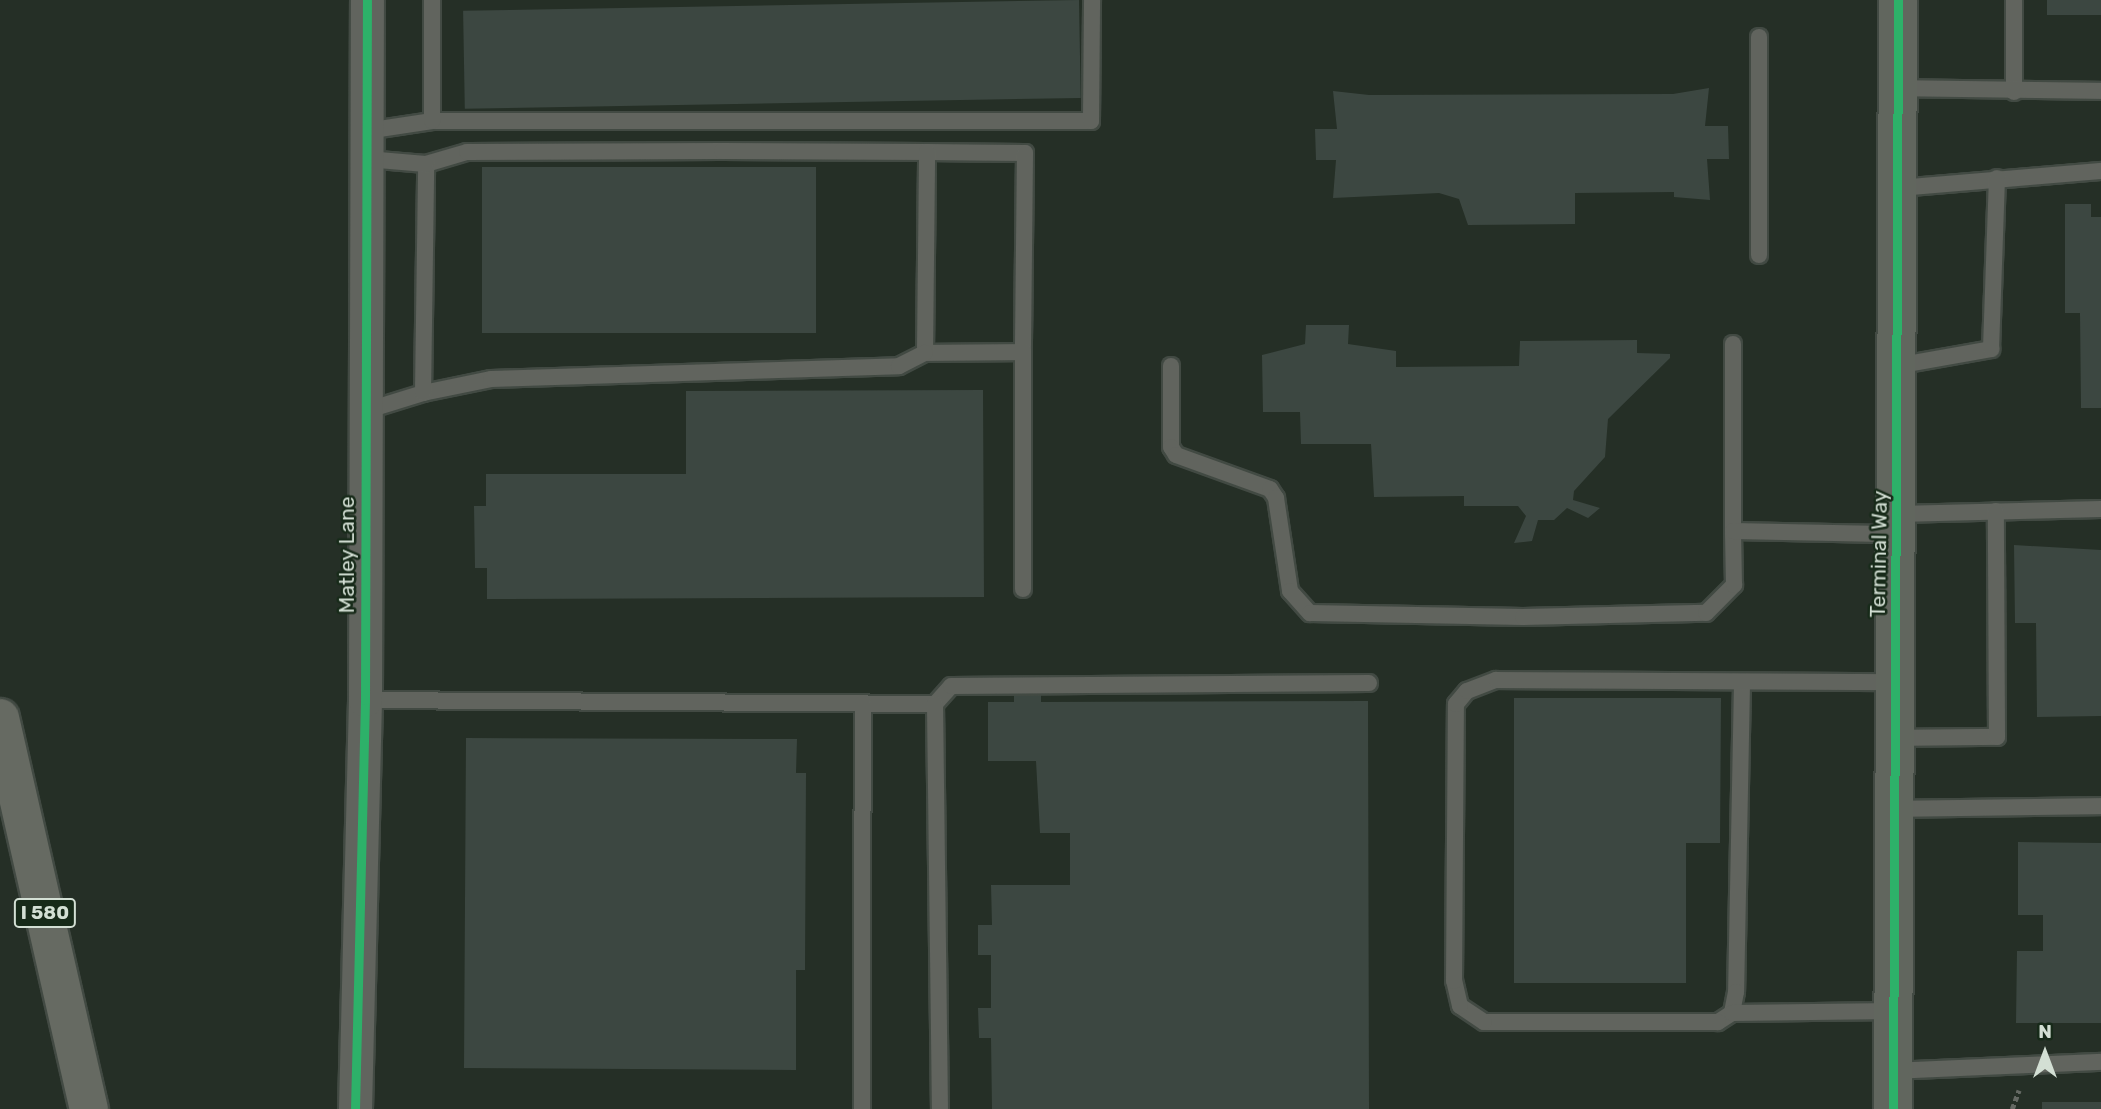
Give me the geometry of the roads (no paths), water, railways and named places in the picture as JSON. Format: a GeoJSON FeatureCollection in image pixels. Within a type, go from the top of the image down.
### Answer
{"type":"FeatureCollection","features":[{"type":"Feature","properties":{"kind":"highway","name":"I 580"},"geometry":{"type":"LineString","coordinates":[[0,718],[89,1109]]}},
{"type":"Feature","properties":{"kind":"main road","name":"Terminal Way"},"geometry":{"type":"LineString","coordinates":[[1893,1109],[1897,524],[1895,188],[1898,0]]}},
{"type":"Feature","properties":{"kind":"street","name":"Matley Lane"},"geometry":{"type":"LineString","coordinates":[[355,1109],[365,700],[366,0]]}},
{"type":"Feature","properties":{"kind":"lane"},"geometry":{"type":"LineString","coordinates":[[432,0],[432,121]]}},
{"type":"Feature","properties":{"kind":"lane"},"geometry":{"type":"LineString","coordinates":[[366,145],[432,121],[1091,121],[1092,0]]}},
{"type":"Feature","properties":{"kind":"lane"},"geometry":{"type":"LineString","coordinates":[[2014,0],[2014,92]]}},
{"type":"Feature","properties":{"kind":"lane"},"geometry":{"type":"LineString","coordinates":[[1759,37],[1759,255]]}},
{"type":"Feature","properties":{"kind":"lane"},"geometry":{"type":"LineString","coordinates":[[1897,88],[2014,92],[2101,91]]}},
{"type":"Feature","properties":{"kind":"lane"},"geometry":{"type":"LineString","coordinates":[[366,145],[426,164],[467,152],[1025,153],[1023,589]]}},
{"type":"Feature","properties":{"kind":"lane"},"geometry":{"type":"LineString","coordinates":[[925,353],[927,152]]}},
{"type":"Feature","properties":{"kind":"lane"},"geometry":{"type":"LineString","coordinates":[[423,393],[426,164]]}},
{"type":"Feature","properties":{"kind":"lane"},"geometry":{"type":"LineString","coordinates":[[1895,188],[2101,171]]}},
{"type":"Feature","properties":{"kind":"lane"},"geometry":{"type":"LineString","coordinates":[[1896,366],[1991,349],[1997,178]]}},
{"type":"Feature","properties":{"kind":"lane"},"geometry":{"type":"LineString","coordinates":[[1171,366],[1171,447],[1176,455],[1270,489],[1276,498],[1290,591],[1310,613],[1523,617],[1706,613],[1734,584],[1733,344]]}},
{"type":"Feature","properties":{"kind":"lane"},"geometry":{"type":"LineString","coordinates":[[365,411],[423,393],[491,379],[899,366],[925,353],[1023,352]]}},
{"type":"Feature","properties":{"kind":"lane"},"geometry":{"type":"LineString","coordinates":[[1733,531],[1897,524],[1996,511],[2101,509]]}},
{"type":"Feature","properties":{"kind":"lane"},"geometry":{"type":"LineString","coordinates":[[1894,738],[1997,737],[1996,511]]}},
{"type":"Feature","properties":{"kind":"lane"},"geometry":{"type":"LineString","coordinates":[[1894,682],[1742,684],[1496,680],[1467,691],[1456,704],[1454,981],[1460,1006],[1485,1022],[1718,1022],[1732,1013],[1894,1011]]}},
{"type":"Feature","properties":{"kind":"lane"},"geometry":{"type":"LineString","coordinates":[[940,1109],[935,704],[951,686],[1369,683]]}},
{"type":"Feature","properties":{"kind":"lane"},"geometry":{"type":"LineString","coordinates":[[1732,1013],[1736,992],[1742,684]]}},
{"type":"Feature","properties":{"kind":"lane"},"geometry":{"type":"LineString","coordinates":[[365,700],[935,704]]}},
{"type":"Feature","properties":{"kind":"lane"},"geometry":{"type":"LineString","coordinates":[[862,1109],[863,703]]}},
{"type":"Feature","properties":{"kind":"lane"},"geometry":{"type":"LineString","coordinates":[[1894,808],[2101,806]]}},
{"type":"Feature","properties":{"kind":"lane"},"geometry":{"type":"LineString","coordinates":[[1893,1071],[2101,1062]]}}]}
